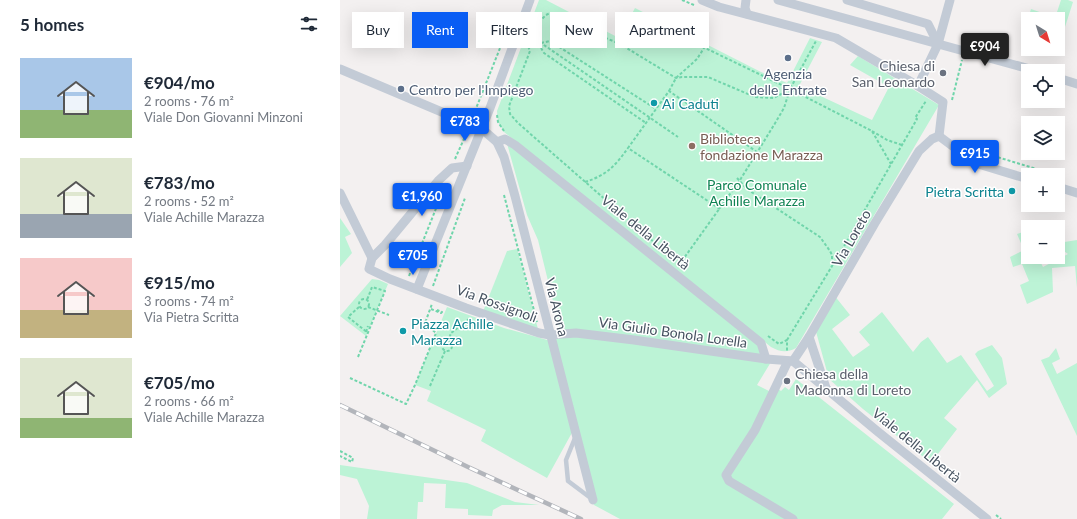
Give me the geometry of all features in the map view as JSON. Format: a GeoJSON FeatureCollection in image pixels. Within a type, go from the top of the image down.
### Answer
{"type":"FeatureCollection","features":[{"type":"Feature","properties":{"kind":"street"},"geometry":{"type":"LineString","coordinates":[[417,289],[482,130],[530,0]]}},
{"type":"Feature","properties":{"kind":"street"},"geometry":{"type":"LineString","coordinates":[[702,0],[720,7],[836,38],[943,102],[939,136],[975,163],[1021,177]]}},
{"type":"Feature","properties":{"kind":"street"},"geometry":{"type":"LineString","coordinates":[[746,0],[745,8],[747,14]]}},
{"type":"Feature","properties":{"kind":"street"},"geometry":{"type":"LineString","coordinates":[[778,0],[788,1],[1021,66]]}},
{"type":"Feature","properties":{"kind":"street"},"geometry":{"type":"LineString","coordinates":[[847,0],[928,24],[938,44]]}},
{"type":"Feature","properties":{"kind":"street"},"geometry":{"type":"LineString","coordinates":[[918,86],[938,44],[950,0]]}},
{"type":"Feature","properties":{"kind":"street","name":"Via Arona"},"geometry":{"type":"LineString","coordinates":[[340,69],[482,130],[497,142],[504,157],[515,196],[593,500]]}},
{"type":"Feature","properties":{"kind":"street"},"geometry":{"type":"LineString","coordinates":[[1065,80],[1077,84]]}},
{"type":"Feature","properties":{"kind":"street","name":"Via Loreto"},"geometry":{"type":"LineString","coordinates":[[793,519],[729,481],[726,475],[755,430],[791,361],[809,337],[875,223],[919,151],[932,139],[939,136]]}},
{"type":"Feature","properties":{"kind":"street","name":"Viale della Libertà"},"geometry":{"type":"LineString","coordinates":[[497,142],[505,139],[515,145],[761,343],[766,359]]}},
{"type":"Feature","properties":{"kind":"street"},"geometry":{"type":"LineString","coordinates":[[340,193],[372,258],[385,245],[439,180],[452,168],[467,166]]}},
{"type":"Feature","properties":{"kind":"street"},"geometry":{"type":"LineString","coordinates":[[1065,189],[1077,193]]}},
{"type":"Feature","properties":{"kind":"street","name":"Via Rossignoli"},"geometry":{"type":"LineString","coordinates":[[372,258],[369,269],[390,279],[473,311],[539,333],[550,335]]}},
{"type":"Feature","properties":{"kind":"street","name":"Via Giulio Bonola Lorella"},"geometry":{"type":"LineString","coordinates":[[550,335],[576,334],[634,340],[766,359],[791,361]]}},
{"type":"Feature","properties":{"kind":"street"},"geometry":{"type":"LineString","coordinates":[[809,337],[826,388]]}},
{"type":"Feature","properties":{"kind":"street","name":"Viale della Libertà"},"geometry":{"type":"LineString","coordinates":[[791,361],[877,431],[991,516]]}},
{"type":"Feature","properties":{"kind":"lane"},"geometry":{"type":"LineString","coordinates":[[576,436],[566,460],[568,481],[593,500]]}},
{"type":"Feature","properties":{"kind":"path"},"geometry":{"type":"LineString","coordinates":[[452,168],[516,7]]}},
{"type":"Feature","properties":{"kind":"path"},"geometry":{"type":"LineString","coordinates":[[615,42],[594,34],[560,16],[550,13],[546,15],[540,21],[530,38],[528,46],[530,51],[509,106],[510,114],[667,254]]}},
{"type":"Feature","properties":{"kind":"path"},"geometry":{"type":"LineString","coordinates":[[679,265],[740,180],[784,108],[790,89],[816,40]]}},
{"type":"Feature","properties":{"kind":"path"},"geometry":{"type":"LineString","coordinates":[[542,43],[553,43],[656,109]]}},
{"type":"Feature","properties":{"kind":"path"},"geometry":{"type":"LineString","coordinates":[[542,44],[678,137]]}},
{"type":"Feature","properties":{"kind":"path"},"geometry":{"type":"LineString","coordinates":[[541,48],[544,53],[646,123]]}},
{"type":"Feature","properties":{"kind":"path"},"geometry":{"type":"LineString","coordinates":[[627,48],[676,78],[708,77],[755,97],[774,98],[790,89]]}},
{"type":"Feature","properties":{"kind":"path"},"geometry":{"type":"LineString","coordinates":[[585,182],[597,178],[609,171],[618,162],[669,91],[676,78],[697,59],[704,48],[790,89],[887,140],[902,145]]}},
{"type":"Feature","properties":{"kind":"path"},"geometry":{"type":"LineString","coordinates":[[952,106],[965,50]]}},
{"type":"Feature","properties":{"kind":"path"},"geometry":{"type":"LineString","coordinates":[[669,91],[757,152]]}},
{"type":"Feature","properties":{"kind":"path"},"geometry":{"type":"LineString","coordinates":[[778,360],[779,354],[786,354],[787,340],[843,248],[918,119],[915,118],[928,98]]}},
{"type":"Feature","properties":{"kind":"path"},"geometry":{"type":"LineString","coordinates":[[872,131],[891,164]]}},
{"type":"Feature","properties":{"kind":"path"},"geometry":{"type":"LineString","coordinates":[[628,148],[720,209]]}},
{"type":"Feature","properties":{"kind":"path"},"geometry":{"type":"LineString","coordinates":[[972,149],[1034,168]]}},
{"type":"Feature","properties":{"kind":"path"},"geometry":{"type":"LineString","coordinates":[[737,178],[746,189],[820,237],[832,255],[832,264]]}},
{"type":"Feature","properties":{"kind":"path"},"geometry":{"type":"LineString","coordinates":[[405,285],[443,190]]}},
{"type":"Feature","properties":{"kind":"path"},"geometry":{"type":"LineString","coordinates":[[431,290],[467,193]]}},
{"type":"Feature","properties":{"kind":"path"},"geometry":{"type":"LineString","coordinates":[[358,358],[367,332],[385,291],[372,287],[367,300],[369,304],[368,307]]}},
{"type":"Feature","properties":{"kind":"path"},"geometry":{"type":"LineString","coordinates":[[367,300],[361,300],[359,302],[359,307],[348,318],[367,332]]}},
{"type":"Feature","properties":{"kind":"path"},"geometry":{"type":"LineString","coordinates":[[350,378],[406,404],[436,333],[425,323],[433,306]]}},
{"type":"Feature","properties":{"kind":"path"},"geometry":{"type":"LineString","coordinates":[[359,307],[363,310],[368,307]]}},
{"type":"Feature","properties":{"kind":"path"},"geometry":{"type":"LineString","coordinates":[[368,307],[389,315]]}},
{"type":"Feature","properties":{"kind":"path"},"geometry":{"type":"LineString","coordinates":[[431,309],[441,313],[442,312],[437,310]]}},
{"type":"Feature","properties":{"kind":"path"},"geometry":{"type":"LineString","coordinates":[[448,342],[451,333],[470,318],[473,311]]}},
{"type":"Feature","properties":{"kind":"path"},"geometry":{"type":"LineString","coordinates":[[367,332],[368,326]]}},
{"type":"Feature","properties":{"kind":"path"},"geometry":{"type":"LineString","coordinates":[[764,333],[779,344],[787,340]]}},
{"type":"Feature","properties":{"kind":"path"},"geometry":{"type":"LineString","coordinates":[[433,341],[442,344],[448,342]]}},
{"type":"Feature","properties":{"kind":"path"},"geometry":{"type":"LineString","coordinates":[[430,386],[445,351],[452,348],[451,343],[448,342]]}},
{"type":"Feature","properties":{"kind":"path"},"geometry":{"type":"LineString","coordinates":[[442,344],[445,351]]}},
{"type":"Feature","properties":{"kind":"path"},"geometry":{"type":"LineString","coordinates":[[340,452],[353,458],[352,462],[340,456]]}},
{"type":"Feature","properties":{"kind":"path"},"geometry":{"type":"LineString","coordinates":[[991,516],[1001,519]]}},
{"type":"Feature","properties":{"kind":"green space","name":"Parco Comunale Achille Marazza"},"geometry":{"type":"Polygon","coordinates":[[[539,0],[546,0],[569,12],[550,12],[550,48],[607,48],[607,32],[615,36],[615,48],[709,48],[709,46],[761,72],[787,83],[810,38],[822,42],[799,86],[872,120],[889,87],[850,65],[858,56],[939,105],[796,348],[790,351],[784,351],[771,347],[504,132],[498,122],[497,111],[521,48],[542,48],[542,12],[534,12],[539,0]]]}},
{"type":"Feature","properties":{"kind":"green space"},"geometry":{"type":"Polygon","coordinates":[[[1061,0],[1073,2],[1065,27],[1065,12],[1057,12],[1061,0]]]}},
{"type":"Feature","properties":{"kind":"green space","name":"Parco Comunale Achille Marazza"},"geometry":{"type":"Polygon","coordinates":[[[635,8],[643,12],[633,12],[635,8]]]}},
{"type":"Feature","properties":{"kind":"green space"},"geometry":{"type":"Polygon","coordinates":[[[1031,9],[1040,12],[1030,12],[1031,9]]]}},
{"type":"Feature","properties":{"kind":"green space"},"geometry":{"type":"Polygon","coordinates":[[[506,140],[761,343],[771,362],[757,385],[769,391],[775,386],[781,391],[785,387],[789,390],[796,379],[954,504],[942,519],[620,519],[594,505],[574,429],[547,478],[481,441],[486,430],[427,401],[431,391],[415,385],[447,307],[504,328],[551,341],[561,334],[538,240],[527,215],[506,140]]]}},
{"type":"Feature","properties":{"kind":"green space"},"geometry":{"type":"Polygon","coordinates":[[[340,218],[351,234],[345,237],[352,253],[340,267],[340,218]]]}},
{"type":"Feature","properties":{"kind":"green space"},"geometry":{"type":"Polygon","coordinates":[[[1021,233],[1021,243],[1017,234],[1021,233]]]}},
{"type":"Feature","properties":{"kind":"green space"},"geometry":{"type":"Polygon","coordinates":[[[1077,240],[1077,288],[1075,266],[1052,268],[1053,292],[1027,304],[1020,285],[1029,281],[1022,264],[1042,264],[1043,267],[1049,264],[1065,264],[1065,256],[1068,254],[1065,252],[1065,242],[1077,240]]]}},
{"type":"Feature","properties":{"kind":"green space"},"geometry":{"type":"Polygon","coordinates":[[[517,249],[539,333],[482,314],[507,251],[517,249]]]}},
{"type":"Feature","properties":{"kind":"green space"},"geometry":{"type":"Polygon","coordinates":[[[1021,252],[1022,264],[1013,267],[1010,257],[1021,252]]]}},
{"type":"Feature","properties":{"kind":"green space"},"geometry":{"type":"Polygon","coordinates":[[[372,279],[388,284],[366,336],[340,316],[372,279]]]}},
{"type":"Feature","properties":{"kind":"green space"},"geometry":{"type":"Polygon","coordinates":[[[834,295],[850,315],[832,329],[853,357],[870,345],[859,332],[882,312],[913,352],[921,342],[928,337],[947,363],[961,355],[987,391],[994,386],[975,354],[978,351],[992,345],[1002,358],[1007,384],[989,398],[977,380],[944,418],[957,429],[931,463],[863,409],[829,379],[815,328],[834,295]]]}},
{"type":"Feature","properties":{"kind":"green space"},"geometry":{"type":"Polygon","coordinates":[[[1056,348],[1060,359],[1052,363],[1057,374],[1077,363],[1077,436],[1041,360],[1049,357],[1056,348]]]}},
{"type":"Feature","properties":{"kind":"green space"},"geometry":{"type":"Polygon","coordinates":[[[340,465],[467,483],[515,502],[539,505],[502,505],[493,510],[492,516],[468,515],[468,509],[445,508],[446,484],[424,483],[423,502],[418,502],[417,519],[367,519],[369,506],[357,479],[340,475],[340,465]]]}},
{"type":"Feature","properties":{"kind":"railway"},"geometry":{"type":"LineString","coordinates":[[340,405],[468,467],[581,519]]}},
{"type":"Feature","properties":{"kind":"place","name":"Agenzia delle Entrate"},"geometry":{"type":"Point","coordinates":[788,58]}},
{"type":"Feature","properties":{"kind":"place","name":"Chiesa di San Leonardo"},"geometry":{"type":"Point","coordinates":[943,73]}},
{"type":"Feature","properties":{"kind":"place","name":"Centro per l'Impiego"},"geometry":{"type":"Point","coordinates":[401,89]}},
{"type":"Feature","properties":{"kind":"place","name":"Ai Caduti"},"geometry":{"type":"Point","coordinates":[654,103]}},
{"type":"Feature","properties":{"kind":"place","name":"Biblioteca fondazione Marazza"},"geometry":{"type":"Point","coordinates":[692,146]}},
{"type":"Feature","properties":{"kind":"place","name":"Pietra Scritta"},"geometry":{"type":"Point","coordinates":[1012,191]}},
{"type":"Feature","properties":{"kind":"place","name":"Piazza Achille Marazza"},"geometry":{"type":"Point","coordinates":[403,331]}},
{"type":"Feature","properties":{"kind":"place","name":"Chiesa della Madonna di Loreto"},"geometry":{"type":"Point","coordinates":[787,381]}}]}
